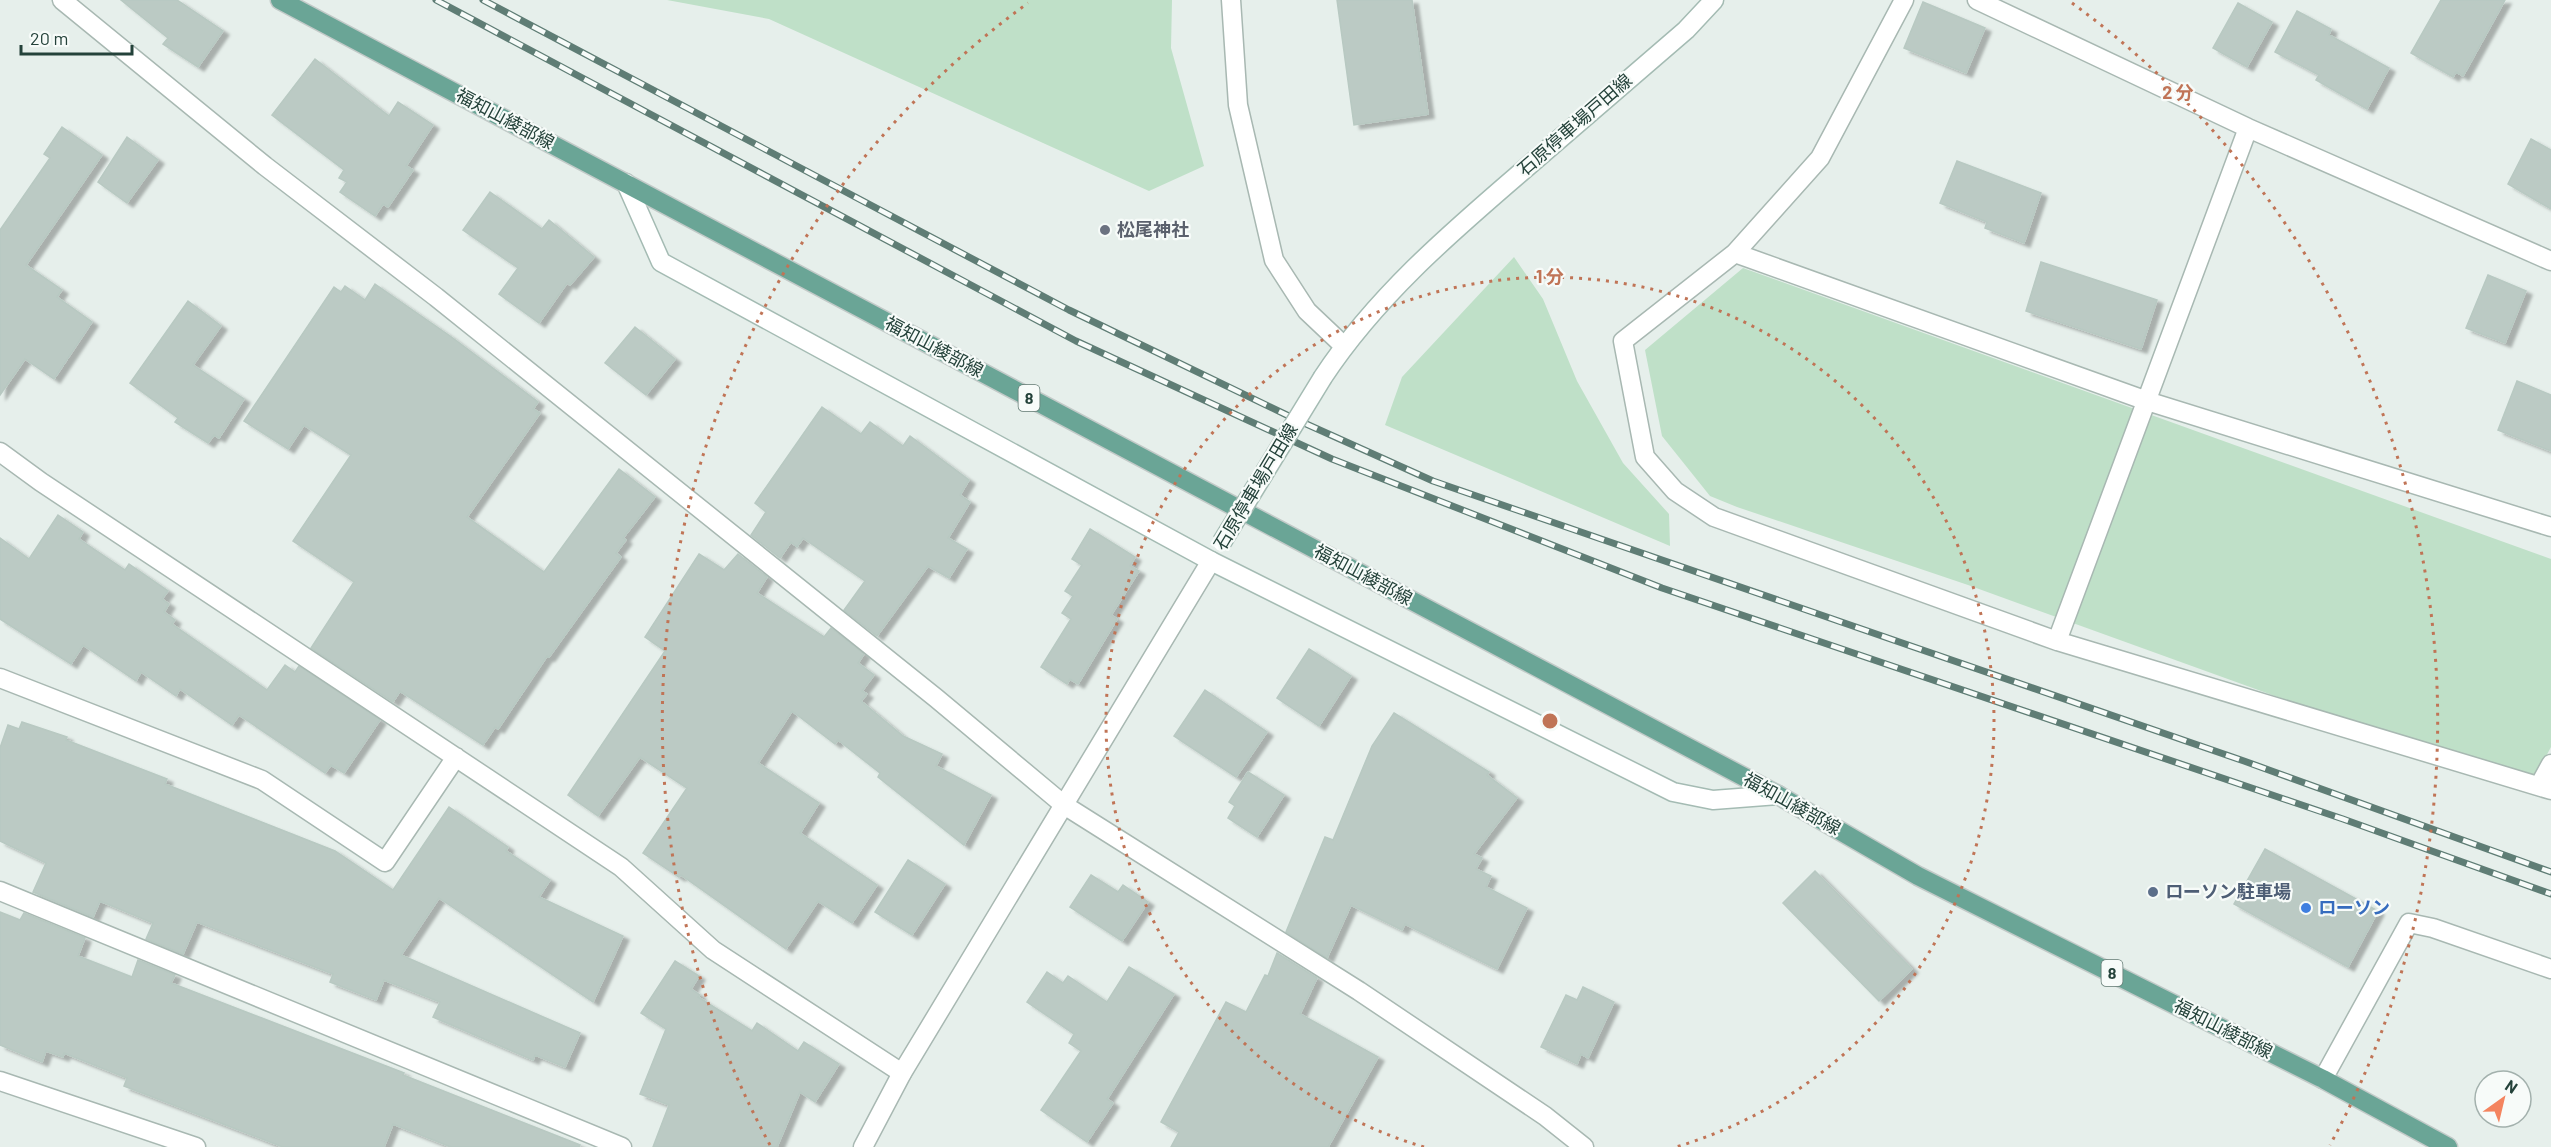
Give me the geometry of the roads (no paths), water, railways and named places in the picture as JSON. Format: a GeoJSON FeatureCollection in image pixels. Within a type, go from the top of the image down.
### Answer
{"type":"FeatureCollection","features":[{"type":"Feature","properties":{"kind":"main road","name":"福知山綾部線"},"geometry":{"type":"LineString","coordinates":[[280,0],[1778,795],[1918,876],[2323,1079],[2448,1147]]}},
{"type":"Feature","properties":{"kind":"street"},"geometry":{"type":"LineString","coordinates":[[62,0],[265,166],[445,304],[936,698],[1064,805],[1359,991],[1545,1116],[1584,1147]]}},
{"type":"Feature","properties":{"kind":"street"},"geometry":{"type":"LineString","coordinates":[[1231,0],[1238,105],[1274,260],[1307,311],[1344,346]]}},
{"type":"Feature","properties":{"kind":"street","name":"石原停車場戸田線"},"geometry":{"type":"LineString","coordinates":[[1714,0],[1686,30],[1478,209],[1410,272],[1344,346],[1211,561],[1673,792],[1713,801],[1778,795]]}},
{"type":"Feature","properties":{"kind":"street"},"geometry":{"type":"LineString","coordinates":[[1904,0],[1820,158],[1735,253],[1623,341],[1645,457],[1675,491],[1714,517],[2057,641],[2545,788],[2551,764]]}},
{"type":"Feature","properties":{"kind":"street"},"geometry":{"type":"LineString","coordinates":[[1977,0],[2248,128],[2551,261]]}},
{"type":"Feature","properties":{"kind":"street"},"geometry":{"type":"LineString","coordinates":[[2057,641],[2248,128]]}},
{"type":"Feature","properties":{"kind":"street"},"geometry":{"type":"LineString","coordinates":[[626,183],[662,262],[1211,561],[902,1073],[863,1147]]}},
{"type":"Feature","properties":{"kind":"street"},"geometry":{"type":"LineString","coordinates":[[1735,253],[2147,401],[2551,527]]}},
{"type":"Feature","properties":{"kind":"street"},"geometry":{"type":"LineString","coordinates":[[0,452],[621,867],[713,950],[902,1073]]}},
{"type":"Feature","properties":{"kind":"street"},"geometry":{"type":"LineString","coordinates":[[0,678],[262,780],[385,862],[456,758]]}},
{"type":"Feature","properties":{"kind":"street"},"geometry":{"type":"LineString","coordinates":[[0,891],[622,1147]]}},
{"type":"Feature","properties":{"kind":"street"},"geometry":{"type":"LineString","coordinates":[[2323,1079],[2409,923],[2433,928],[2551,969]]}},
{"type":"Feature","properties":{"kind":"street"},"geometry":{"type":"LineString","coordinates":[[0,1081],[196,1147]]}},
{"type":"Feature","properties":{"kind":"railway"},"geometry":{"type":"LineString","coordinates":[[436,0],[1076,341],[1332,459],[1662,588],[2343,819],[2551,894]]}},
{"type":"Feature","properties":{"kind":"railway"},"geometry":{"type":"LineString","coordinates":[[483,0],[1069,310],[1293,418],[1433,481],[2244,761],[2551,872]]}},
{"type":"Feature","properties":{"kind":"place","name":"松尾神社"},"geometry":{"type":"Point","coordinates":[1105,230]}},
{"type":"Feature","properties":{"kind":"place","name":"ローソン駐車場"},"geometry":{"type":"Point","coordinates":[2153,892]}},
{"type":"Feature","properties":{"kind":"place","name":"ローソン"},"geometry":{"type":"Point","coordinates":[2306,908]}}]}
